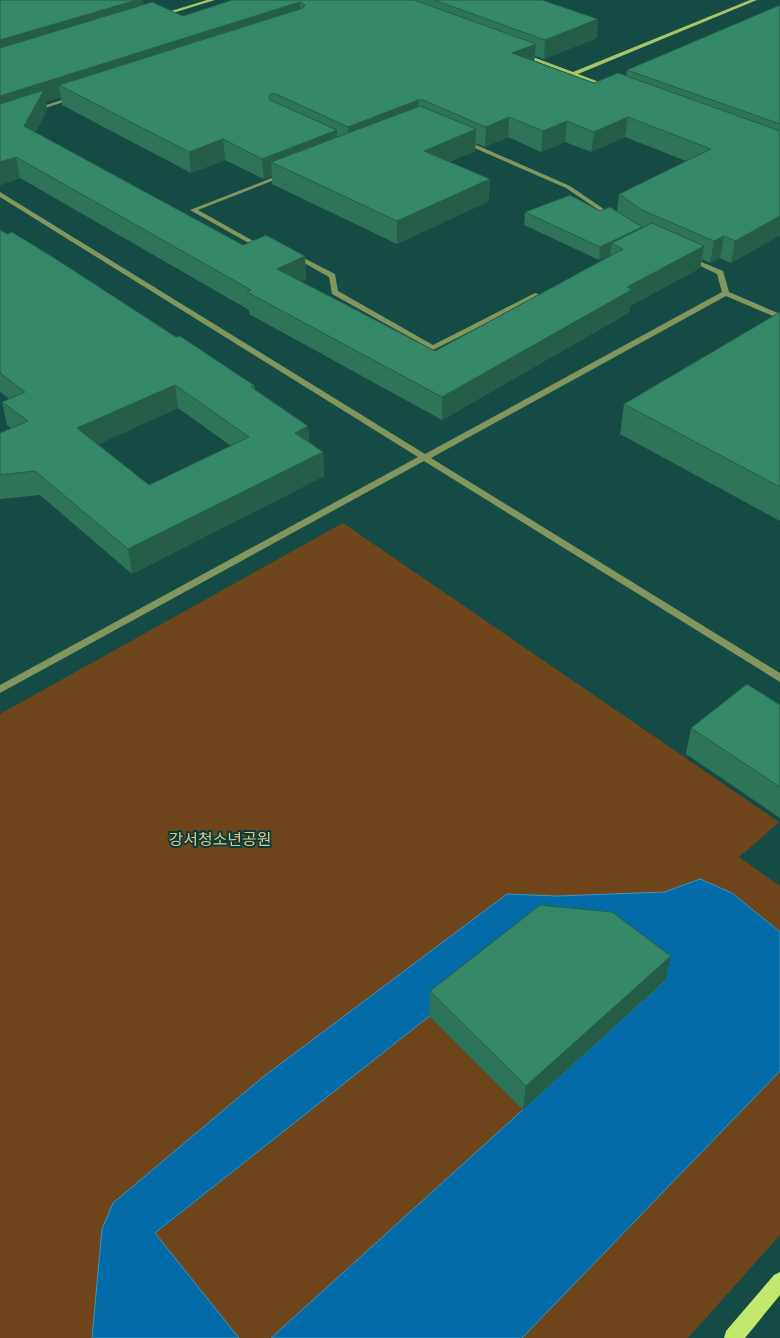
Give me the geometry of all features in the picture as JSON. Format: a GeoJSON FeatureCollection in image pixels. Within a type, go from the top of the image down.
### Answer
{"type":"FeatureCollection","features":[{"type":"Feature","properties":{"kind":"main road"},"geometry":{"type":"LineString","coordinates":[[733,1338],[780,1281]]}},
{"type":"Feature","properties":{"kind":"street"},"geometry":{"type":"LineString","coordinates":[[157,17],[212,0]]}},
{"type":"Feature","properties":{"kind":"street"},"geometry":{"type":"LineString","coordinates":[[573,74],[754,0]]}},
{"type":"Feature","properties":{"kind":"street"},"geometry":{"type":"LineString","coordinates":[[518,54],[618,90]]}},
{"type":"Feature","properties":{"kind":"street"},"geometry":{"type":"LineString","coordinates":[[28,112],[75,97]]}},
{"type":"Feature","properties":{"kind":"street"},"geometry":{"type":"LineString","coordinates":[[455,138],[568,187],[621,223]]}},
{"type":"Feature","properties":{"kind":"street"},"geometry":{"type":"LineString","coordinates":[[273,244],[256,245],[193,210],[293,172]]}},
{"type":"Feature","properties":{"kind":"street"},"geometry":{"type":"LineString","coordinates":[[0,194],[780,678]]}},
{"type":"Feature","properties":{"kind":"street"},"geometry":{"type":"LineString","coordinates":[[290,253],[332,276],[335,292],[433,348],[546,292]]}},
{"type":"Feature","properties":{"kind":"street"},"geometry":{"type":"LineString","coordinates":[[685,256],[720,273],[726,294]]}},
{"type":"Feature","properties":{"kind":"street"},"geometry":{"type":"LineString","coordinates":[[0,689],[726,294]]}},
{"type":"Feature","properties":{"kind":"street"},"geometry":{"type":"LineString","coordinates":[[726,294],[780,317]]}},
{"type":"Feature","properties":{"kind":"green space","name":"강서청소년공원"},"geometry":{"type":"Polygon","coordinates":[[[343,523],[779,822],[739,857],[780,886],[780,932],[732,893],[700,879],[665,892],[557,896],[507,894],[263,1077],[113,1203],[102,1229],[92,1338],[0,1338],[0,714],[343,523]]]}},
{"type":"Feature","properties":{"kind":"green space"},"geometry":{"type":"Polygon","coordinates":[[[429,1016],[523,1110],[271,1338],[239,1338],[155,1234],[429,1016]]]}},
{"type":"Feature","properties":{"kind":"green space"},"geometry":{"type":"Polygon","coordinates":[[[780,1071],[780,1235],[688,1338],[522,1338],[780,1071]]]}},
{"type":"Feature","properties":{"kind":"water"},"geometry":{"type":"Polygon","coordinates":[[[700,879],[732,893],[780,932],[780,1071],[522,1338],[271,1338],[665,981],[537,931],[155,1233],[239,1338],[92,1338],[102,1229],[113,1203],[263,1077],[507,894],[557,896],[665,892],[700,879]]]}},
{"type":"Feature","properties":{"kind":"building"},"geometry":{"type":"Polygon","coordinates":[[[0,0],[137,0],[0,40],[0,0]]]}},
{"type":"Feature","properties":{"kind":"building"},"geometry":{"type":"Polygon","coordinates":[[[232,0],[414,0],[536,44],[512,53],[594,83],[618,73],[780,131],[780,216],[735,241],[724,236],[714,241],[642,210],[619,194],[711,149],[628,117],[594,132],[567,121],[543,131],[509,117],[486,127],[423,100],[418,100],[348,127],[276,94],[271,94],[269,96],[270,100],[337,130],[262,159],[223,139],[189,152],[59,85],[303,8],[305,5],[300,2],[0,96],[0,48],[152,2],[183,16],[232,0]]]}},
{"type":"Feature","properties":{"kind":"building"},"geometry":{"type":"Polygon","coordinates":[[[434,0],[542,0],[598,19],[545,40],[434,0]]]}},
{"type":"Feature","properties":{"kind":"building"},"geometry":{"type":"Polygon","coordinates":[[[780,5],[780,124],[627,70],[780,5]]]}},
{"type":"Feature","properties":{"kind":"building"},"geometry":{"type":"Polygon","coordinates":[[[44,90],[24,126],[243,245],[266,235],[305,256],[277,269],[435,351],[623,249],[612,243],[652,223],[704,246],[627,287],[633,289],[442,397],[247,292],[251,290],[16,157],[0,162],[0,104],[44,90]]]}},
{"type":"Feature","properties":{"kind":"building"},"geometry":{"type":"Polygon","coordinates":[[[420,106],[476,129],[424,151],[490,179],[397,221],[271,162],[420,106]]]}},
{"type":"Feature","properties":{"kind":"building"},"geometry":{"type":"Polygon","coordinates":[[[570,195],[600,211],[610,207],[642,227],[600,247],[525,212],[570,195]]]}},
{"type":"Feature","properties":{"kind":"building"},"geometry":{"type":"Polygon","coordinates":[[[0,230],[7,234],[12,232],[176,337],[180,336],[255,386],[251,387],[308,426],[295,433],[323,452],[128,549],[35,471],[0,475],[0,433],[28,421],[2,402],[25,392],[0,373],[0,230]],[[175,385],[77,428],[149,485],[249,437],[175,385]]]}},
{"type":"Feature","properties":{"kind":"building"},"geometry":{"type":"Polygon","coordinates":[[[780,312],[780,487],[624,404],[780,312]]]}},
{"type":"Feature","properties":{"kind":"building"},"geometry":{"type":"Polygon","coordinates":[[[747,684],[780,705],[780,787],[691,728],[747,684]]]}},
{"type":"Feature","properties":{"kind":"building"},"geometry":{"type":"Polygon","coordinates":[[[540,905],[612,912],[671,956],[526,1086],[430,991],[540,905]]]}}]}
